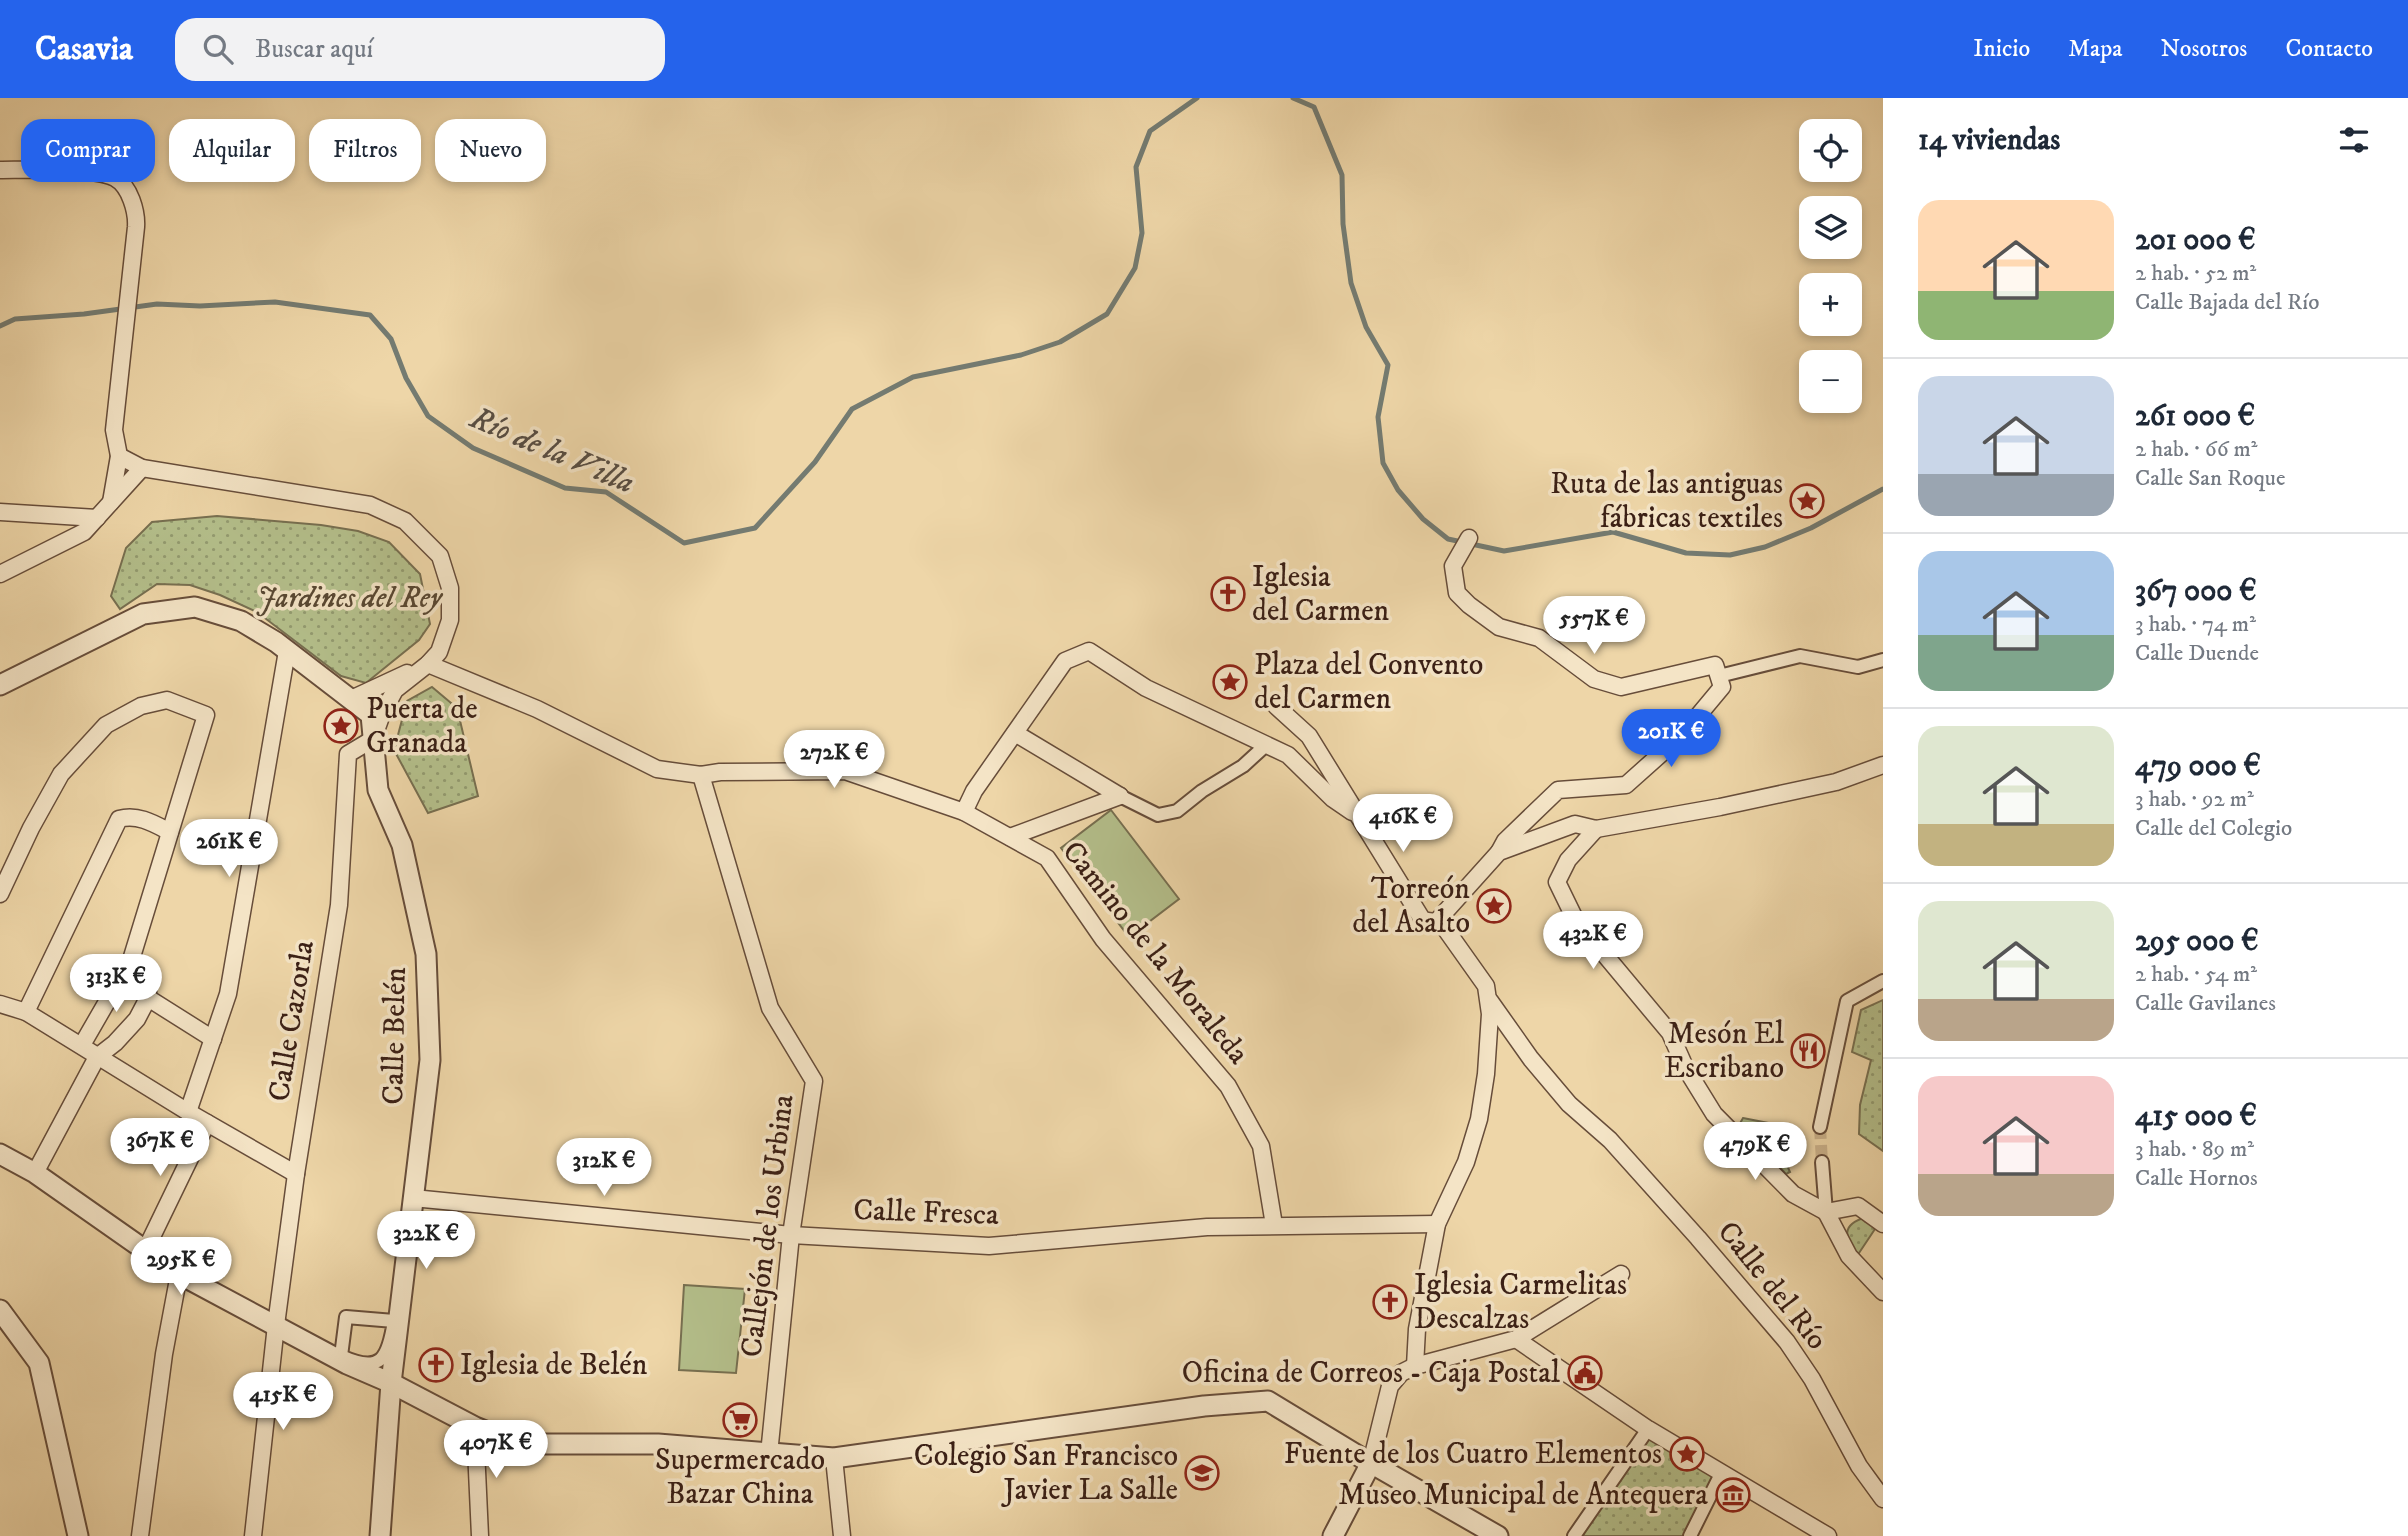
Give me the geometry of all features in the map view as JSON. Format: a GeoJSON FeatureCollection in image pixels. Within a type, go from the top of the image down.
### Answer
{"type":"FeatureCollection","features":[{"type":"Feature","properties":{"kind":"street"},"geometry":{"type":"LineString","coordinates":[[0,170],[63,170],[116,178],[124,187],[135,212],[136,227],[114,429],[119,456],[111,502]]}},
{"type":"Feature","properties":{"kind":"street"},"geometry":{"type":"LineString","coordinates":[[119,456],[142,468],[370,505],[405,521],[440,556],[450,588],[450,620],[439,652],[395,690],[373,739]]}},
{"type":"Feature","properties":{"kind":"street"},"geometry":{"type":"LineString","coordinates":[[0,574],[84,532],[142,468]]}},
{"type":"Feature","properties":{"kind":"street"},"geometry":{"type":"LineString","coordinates":[[0,512],[97,518]]}},
{"type":"Feature","properties":{"kind":"street"},"geometry":{"type":"LineString","coordinates":[[57,514],[63,526],[58,545]]}},
{"type":"Feature","properties":{"kind":"street"},"geometry":{"type":"LineString","coordinates":[[1276,706],[1309,736],[1422,919],[1430,922],[1437,921],[1499,852],[1505,841],[1558,790],[1626,785],[1682,735],[1722,687],[1715,665],[1621,687],[1594,679],[1539,638],[1499,627],[1457,593],[1453,566],[1469,538]]}},
{"type":"Feature","properties":{"kind":"street","name":"Calle Belén"},"geometry":{"type":"LineString","coordinates":[[0,685],[143,614],[195,607],[241,621],[288,651],[371,715],[378,790],[402,845],[426,954],[430,1060],[391,1383],[380,1536]]}},
{"type":"Feature","properties":{"kind":"street"},"geometry":{"type":"LineString","coordinates":[[188,1112],[228,994],[288,651]]}},
{"type":"Feature","properties":{"kind":"street"},"geometry":{"type":"LineString","coordinates":[[964,812],[974,791],[1065,661],[1089,651],[1146,688],[1288,755],[1334,799],[1356,814]]}},
{"type":"Feature","properties":{"kind":"street"},"geometry":{"type":"LineString","coordinates":[[1718,676],[1800,656],[1858,667],[1883,660]]}},
{"type":"Feature","properties":{"kind":"street"},"geometry":{"type":"LineString","coordinates":[[351,699],[428,664]]}},
{"type":"Feature","properties":{"kind":"street","name":"Camino de la Moraleda"},"geometry":{"type":"LineString","coordinates":[[428,664],[537,709],[657,769],[701,775],[720,772],[845,771],[964,812],[1046,858],[1103,939],[1228,1086],[1261,1146],[1274,1224]]}},
{"type":"Feature","properties":{"kind":"street"},"geometry":{"type":"LineString","coordinates":[[0,894],[31,828],[61,774],[106,725],[141,706],[167,700],[206,715],[131,960],[82,1045]]}},
{"type":"Feature","properties":{"kind":"street"},"geometry":{"type":"LineString","coordinates":[[1015,733],[1120,796],[1158,815],[1177,811],[1202,791],[1244,766],[1266,745]]}},
{"type":"Feature","properties":{"kind":"street","name":"Calle Cazorla"},"geometry":{"type":"LineString","coordinates":[[253,1536],[296,1174],[339,905],[348,754],[373,739]]}},
{"type":"Feature","properties":{"kind":"street"},"geometry":{"type":"LineString","coordinates":[[1499,852],[1575,824],[1596,829],[1720,807],[1836,782],[1883,765]]}},
{"type":"Feature","properties":{"kind":"street","name":"Callejón de los Urbina"},"geometry":{"type":"LineString","coordinates":[[701,775],[770,1007],[814,1081],[791,1234],[769,1454]]}},
{"type":"Feature","properties":{"kind":"street"},"geometry":{"type":"LineString","coordinates":[[1010,837],[1120,796]]}},
{"type":"Feature","properties":{"kind":"street"},"geometry":{"type":"LineString","coordinates":[[26,1012],[119,819],[128,817],[145,820],[170,832]]}},
{"type":"Feature","properties":{"kind":"street"},"geometry":{"type":"LineString","coordinates":[[1596,829],[1568,860],[1557,882],[1575,919],[1670,1033],[1685,1067],[1714,1114],[1793,1194],[1826,1212],[1858,1206],[1883,1224]]}},
{"type":"Feature","properties":{"kind":"street"},"geometry":{"type":"LineString","coordinates":[[1415,1366],[1417,1329],[1437,1224],[1466,1162],[1479,1119],[1486,1074],[1490,1014],[1486,986],[1447,929],[1437,921]]}},
{"type":"Feature","properties":{"kind":"street"},"geometry":{"type":"LineString","coordinates":[[35,1173],[97,1057],[115,1043],[136,1019],[148,998],[148,984],[126,968]]}},
{"type":"Feature","properties":{"kind":"street"},"geometry":{"type":"LineString","coordinates":[[1820,1127],[1847,1001],[1883,981]]}},
{"type":"Feature","properties":{"kind":"street","name":"Calle del Río"},"geometry":{"type":"LineString","coordinates":[[1487,996],[1531,1059],[1569,1104],[1610,1140],[1787,1342],[1812,1379],[1859,1466],[1883,1499]]}},
{"type":"Feature","properties":{"kind":"street"},"geometry":{"type":"LineString","coordinates":[[148,998],[213,1040]]}},
{"type":"Feature","properties":{"kind":"street"},"geometry":{"type":"LineString","coordinates":[[0,1004],[26,1012],[188,1112],[296,1174]]}},
{"type":"Feature","properties":{"kind":"street"},"geometry":{"type":"LineString","coordinates":[[146,1249],[207,1123]]}},
{"type":"Feature","properties":{"kind":"street"},"geometry":{"type":"LineString","coordinates":[[0,1154],[35,1173],[179,1274],[347,1364],[505,1439],[525,1443],[658,1444],[834,1458],[1203,1406],[1268,1401],[1498,1536]]}},
{"type":"Feature","properties":{"kind":"street"},"geometry":{"type":"LineString","coordinates":[[1822,1162],[1826,1212],[1849,1256],[1883,1292]]}},
{"type":"Feature","properties":{"kind":"street","name":"Calle Fresca"},"geometry":{"type":"LineString","coordinates":[[413,1198],[791,1234],[989,1246],[1274,1224],[1437,1224]]}},
{"type":"Feature","properties":{"kind":"street"},"geometry":{"type":"LineString","coordinates":[[140,1536],[164,1354],[179,1274]]}},
{"type":"Feature","properties":{"kind":"street"},"geometry":{"type":"LineString","coordinates":[[1332,1536],[1371,1463],[1390,1386],[1401,1373],[1415,1366],[1516,1339],[1621,1274]]}},
{"type":"Feature","properties":{"kind":"street"},"geometry":{"type":"LineString","coordinates":[[0,1310],[39,1363],[78,1536]]}},
{"type":"Feature","properties":{"kind":"street"},"geometry":{"type":"LineString","coordinates":[[346,1317],[372,1320],[394,1321],[390,1349],[383,1357],[368,1365],[341,1356],[346,1317]]}},
{"type":"Feature","properties":{"kind":"street"},"geometry":{"type":"LineString","coordinates":[[1516,1339],[1648,1429],[1828,1536]]}},
{"type":"Feature","properties":{"kind":"street"},"geometry":{"type":"LineString","coordinates":[[475,1427],[480,1536]]}},
{"type":"Feature","properties":{"kind":"street"},"geometry":{"type":"LineString","coordinates":[[1574,1536],[1648,1429]]}},
{"type":"Feature","properties":{"kind":"street"},"geometry":{"type":"LineString","coordinates":[[834,1458],[842,1536]]}},
{"type":"Feature","properties":{"kind":"street"},"geometry":{"type":"LineString","coordinates":[[1690,1536],[1722,1472]]}},
{"type":"Feature","properties":{"kind":"green space","name":"Jardines del Rey"},"geometry":{"type":"Polygon","coordinates":[[[217,516],[321,525],[358,531],[389,542],[420,574],[430,624],[419,640],[366,683],[341,676],[257,612],[190,585],[157,584],[120,609],[111,596],[126,548],[152,522],[217,516]]]}},
{"type":"Feature","properties":{"kind":"green space"},"geometry":{"type":"Polygon","coordinates":[[[432,687],[457,708],[478,796],[428,813],[394,750],[407,701],[432,687]]]}},
{"type":"Feature","properties":{"kind":"green space"},"geometry":{"type":"Polygon","coordinates":[[[1111,810],[1179,899],[1129,937],[1061,848],[1111,810]]]}},
{"type":"Feature","properties":{"kind":"green space"},"geometry":{"type":"Polygon","coordinates":[[[1883,1000],[1883,1151],[1859,1134],[1860,1105],[1871,1060],[1852,1052],[1861,1010],[1883,1000]]]}},
{"type":"Feature","properties":{"kind":"green space"},"geometry":{"type":"Polygon","coordinates":[[[1743,1118],[1768,1123],[1790,1172],[1786,1174],[1739,1125],[1743,1118]]]}},
{"type":"Feature","properties":{"kind":"green space"},"geometry":{"type":"Polygon","coordinates":[[[1866,1217],[1877,1226],[1857,1256],[1847,1232],[1852,1224],[1866,1217]]]}},
{"type":"Feature","properties":{"kind":"green space"},"geometry":{"type":"Polygon","coordinates":[[[684,1285],[745,1289],[736,1373],[679,1370],[684,1285]]]}},
{"type":"Feature","properties":{"kind":"green space"},"geometry":{"type":"Polygon","coordinates":[[[1648,1429],[1722,1472],[1690,1536],[1585,1536],[1577,1531],[1648,1429]]]}},
{"type":"Feature","properties":{"kind":"waterway","name":"Río de la Villa"},"geometry":{"type":"LineString","coordinates":[[0,326],[15,319],[84,314],[157,304],[200,306],[275,302],[370,315],[391,339],[406,378],[428,416],[473,448],[565,488],[606,492],[684,543],[755,528],[815,462],[852,409],[913,377],[1021,355],[1060,342],[1107,314],[1135,268],[1142,233],[1136,167],[1150,131],[1197,98]]}},
{"type":"Feature","properties":{"kind":"waterway","name":"Río de la Villa"},"geometry":{"type":"LineString","coordinates":[[1293,98],[1314,107],[1342,175],[1343,224],[1351,283],[1366,327],[1388,365],[1378,417],[1383,463],[1398,490],[1423,519],[1448,539],[1504,551],[1613,532],[1686,553],[1730,555],[1765,547],[1811,528],[1883,489]]}},
{"type":"Feature","properties":{"kind":"tunnel"},"geometry":{"type":"LineString","coordinates":[[1820,1127],[1822,1162]]}},
{"type":"Feature","properties":{"kind":"place","name":"Ruta de las antiguas fábricas textiles"},"geometry":{"type":"Point","coordinates":[1807,501]}},
{"type":"Feature","properties":{"kind":"place","name":"Iglesia del Carmen"},"geometry":{"type":"Point","coordinates":[1228,594]}},
{"type":"Feature","properties":{"kind":"place","name":"Plaza del Convento del Carmen"},"geometry":{"type":"Point","coordinates":[1230,682]}},
{"type":"Feature","properties":{"kind":"place","name":"Puerta de Granada"},"geometry":{"type":"Point","coordinates":[341,726]}},
{"type":"Feature","properties":{"kind":"place","name":"Torreón del Asalto"},"geometry":{"type":"Point","coordinates":[1494,906]}},
{"type":"Feature","properties":{"kind":"place","name":"Mesón El Escribano"},"geometry":{"type":"Point","coordinates":[1808,1051]}},
{"type":"Feature","properties":{"kind":"place","name":"Iglesia Carmelitas Descalzas"},"geometry":{"type":"Point","coordinates":[1390,1302]}},
{"type":"Feature","properties":{"kind":"place","name":"Iglesia de Belén"},"geometry":{"type":"Point","coordinates":[436,1365]}},
{"type":"Feature","properties":{"kind":"place","name":"Oficina de Correos - Caja Postal"},"geometry":{"type":"Point","coordinates":[1585,1373]}},
{"type":"Feature","properties":{"kind":"place","name":"Supermercado Bazar China"},"geometry":{"type":"Point","coordinates":[740,1420]}},
{"type":"Feature","properties":{"kind":"place","name":"Fuente de los Cuatro Elementos"},"geometry":{"type":"Point","coordinates":[1687,1454]}},
{"type":"Feature","properties":{"kind":"place","name":"Colegio San Francisco Javier La Salle"},"geometry":{"type":"Point","coordinates":[1202,1473]}},
{"type":"Feature","properties":{"kind":"place","name":"Museo Municipal de Antequera"},"geometry":{"type":"Point","coordinates":[1733,1495]}}]}
